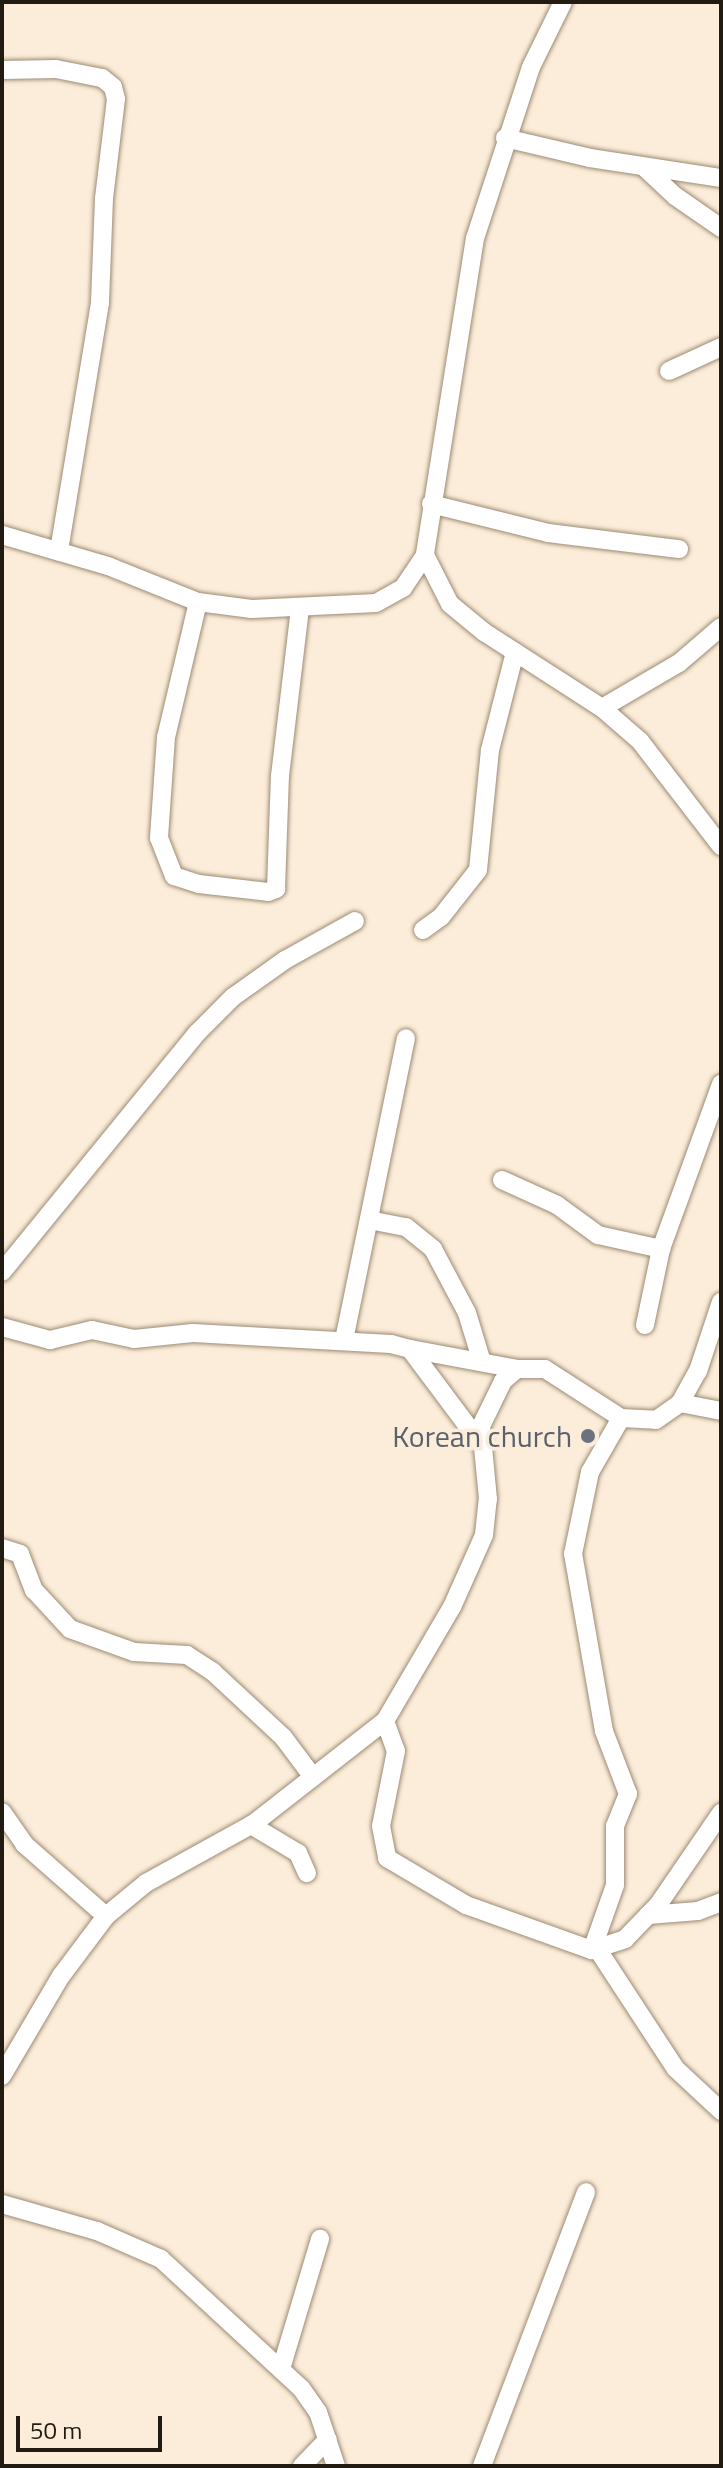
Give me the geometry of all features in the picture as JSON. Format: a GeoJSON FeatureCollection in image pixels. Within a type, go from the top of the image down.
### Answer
{"type":"FeatureCollection","features":[{"type":"Feature","properties":{"kind":"street"},"geometry":{"type":"LineString","coordinates":[[2,535],[198,602],[252,609],[376,603],[403,588],[425,555],[475,238],[505,138],[531,67],[563,2]]}},
{"type":"Feature","properties":{"kind":"street"},"geometry":{"type":"LineString","coordinates":[[2,70],[56,69],[102,78],[113,87],[116,99],[104,198],[100,303],[59,552]]}},
{"type":"Feature","properties":{"kind":"street"},"geometry":{"type":"LineString","coordinates":[[505,138],[644,167],[721,178]]}},
{"type":"Feature","properties":{"kind":"street"},"geometry":{"type":"LineString","coordinates":[[644,167],[675,196],[721,228]]}},
{"type":"Feature","properties":{"kind":"street"},"geometry":{"type":"LineString","coordinates":[[669,371],[721,347]]}},
{"type":"Feature","properties":{"kind":"street"},"geometry":{"type":"LineString","coordinates":[[431,504],[548,533],[679,549]]}},
{"type":"Feature","properties":{"kind":"street"},"geometry":{"type":"LineString","coordinates":[[425,555],[450,604],[515,652],[602,708],[640,741],[721,846]]}},
{"type":"Feature","properties":{"kind":"street"},"geometry":{"type":"LineString","coordinates":[[198,602],[166,737],[159,838],[174,876],[199,884],[268,892],[276,889],[280,776],[300,608]]}},
{"type":"Feature","properties":{"kind":"street"},"geometry":{"type":"LineString","coordinates":[[602,708],[713,644],[721,627]]}},
{"type":"Feature","properties":{"kind":"street"},"geometry":{"type":"LineString","coordinates":[[423,930],[441,917],[478,870],[494,726],[515,652]]}},
{"type":"Feature","properties":{"kind":"street"},"geometry":{"type":"LineString","coordinates":[[2,1272],[206,1024],[285,960],[355,921]]}},
{"type":"Feature","properties":{"kind":"street"},"geometry":{"type":"LineString","coordinates":[[344,1340],[406,1038]]}},
{"type":"Feature","properties":{"kind":"street"},"geometry":{"type":"LineString","coordinates":[[645,1325],[661,1249],[721,1084]]}},
{"type":"Feature","properties":{"kind":"street"},"geometry":{"type":"LineString","coordinates":[[502,1180],[557,1205],[587,1231],[661,1249]]}},
{"type":"Feature","properties":{"kind":"street"},"geometry":{"type":"LineString","coordinates":[[369,1220],[406,1227],[433,1249],[467,1313],[482,1362]]}},
{"type":"Feature","properties":{"kind":"street"},"geometry":{"type":"LineString","coordinates":[[2,1327],[50,1340],[92,1330],[134,1339],[193,1333],[344,1340],[410,1349],[517,1369],[545,1369],[562,1377],[621,1418],[656,1420],[680,1403],[698,1371],[721,1302]]}},
{"type":"Feature","properties":{"kind":"street"},"geometry":{"type":"LineString","coordinates":[[410,1349],[481,1444]]}},
{"type":"Feature","properties":{"kind":"street"},"geometry":{"type":"LineString","coordinates":[[2,2076],[61,1976],[106,1916],[146,1883],[251,1825],[385,1721],[452,1607],[484,1535],[488,1499],[481,1426],[491,1399],[517,1369]]}},
{"type":"Feature","properties":{"kind":"street"},"geometry":{"type":"LineString","coordinates":[[680,1403],[721,1411]]}},
{"type":"Feature","properties":{"kind":"street"},"geometry":{"type":"LineString","coordinates":[[595,1950],[615,1885],[615,1826],[628,1794],[604,1731],[573,1554],[590,1472],[621,1418]]}},
{"type":"Feature","properties":{"kind":"street"},"geometry":{"type":"LineString","coordinates":[[2,1548],[20,1554],[34,1590],[70,1629],[134,1652],[187,1655],[213,1672],[283,1737],[313,1777]]}},
{"type":"Feature","properties":{"kind":"street"},"geometry":{"type":"LineString","coordinates":[[385,1721],[396,1751],[381,1826],[387,1858],[408,1875],[466,1905],[595,1950],[676,2069],[721,2111]]}},
{"type":"Feature","properties":{"kind":"street"},"geometry":{"type":"LineString","coordinates":[[2,1812],[24,1844],[106,1916]]}},
{"type":"Feature","properties":{"kind":"street"},"geometry":{"type":"LineString","coordinates":[[595,1950],[625,1939],[648,1915],[721,1813]]}},
{"type":"Feature","properties":{"kind":"street"},"geometry":{"type":"LineString","coordinates":[[251,1825],[298,1853],[307,1873]]}},
{"type":"Feature","properties":{"kind":"street"},"geometry":{"type":"LineString","coordinates":[[648,1915],[698,1911],[721,1902]]}},
{"type":"Feature","properties":{"kind":"street"},"geometry":{"type":"LineString","coordinates":[[482,2466],[586,2192]]}},
{"type":"Feature","properties":{"kind":"street"},"geometry":{"type":"LineString","coordinates":[[2,2204],[97,2231],[161,2259],[281,2369],[318,2412],[336,2466]]}},
{"type":"Feature","properties":{"kind":"street"},"geometry":{"type":"LineString","coordinates":[[281,2369],[320,2239]]}},
{"type":"Feature","properties":{"kind":"street"},"geometry":{"type":"LineString","coordinates":[[302,2466],[328,2439]]}},
{"type":"Feature","properties":{"kind":"place","name":"Korean church"},"geometry":{"type":"Point","coordinates":[588,1436]}}]}
